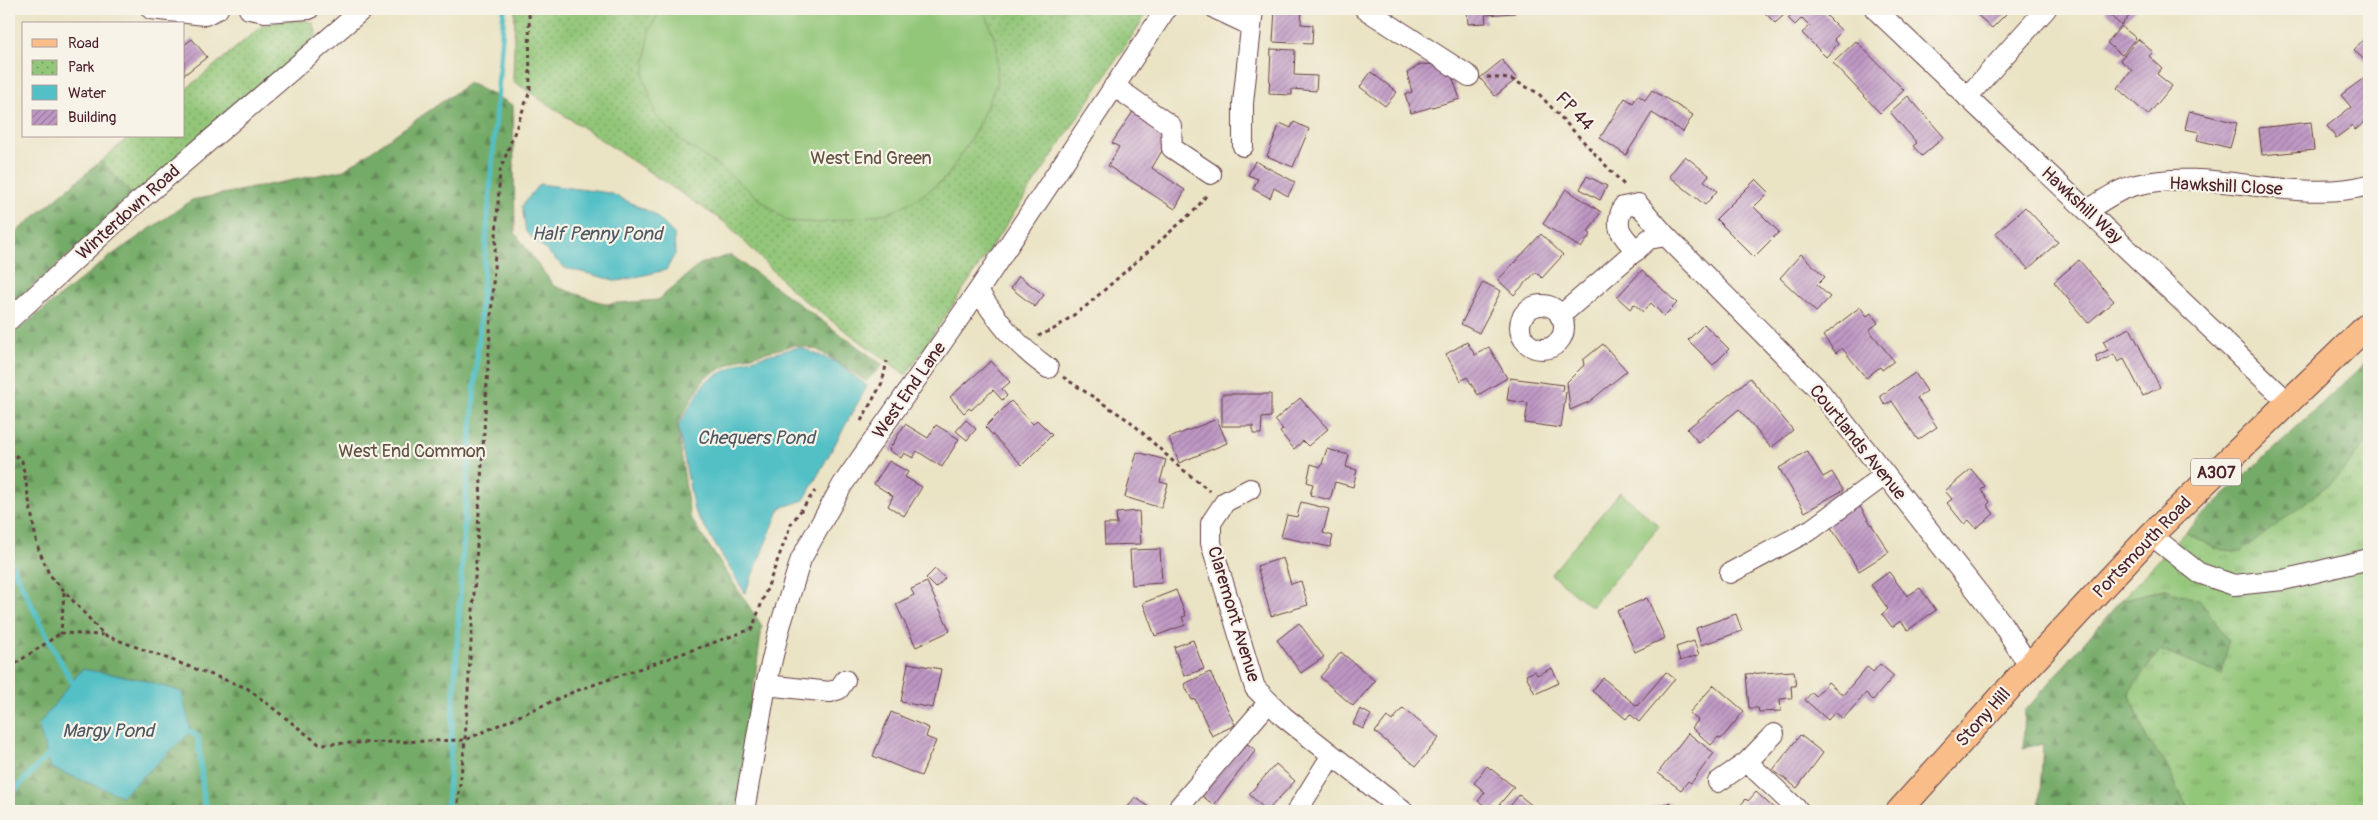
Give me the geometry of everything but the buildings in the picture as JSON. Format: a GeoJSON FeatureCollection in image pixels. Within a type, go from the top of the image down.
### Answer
{"type":"FeatureCollection","features":[{"type":"Feature","properties":{"kind":"main road","name":"Portsmouth Road"},"geometry":{"type":"LineString","coordinates":[[2067,624],[2150,535],[2369,324]]}},
{"type":"Feature","properties":{"kind":"main road","name":"Stony Hill"},"geometry":{"type":"LineString","coordinates":[[1899,811],[2067,624]]}},
{"type":"Feature","properties":{"kind":"street"},"geometry":{"type":"LineString","coordinates":[[151,9],[205,15],[218,9]]}},
{"type":"Feature","properties":{"kind":"street"},"geometry":{"type":"LineString","coordinates":[[250,9],[265,12],[309,9]]}},
{"type":"Feature","properties":{"kind":"street","name":"Winterdown Road"},"geometry":{"type":"LineString","coordinates":[[9,320],[140,201],[363,9]]}},
{"type":"Feature","properties":{"kind":"street","name":"West End Lane"},"geometry":{"type":"LineString","coordinates":[[744,811],[766,685],[801,559],[843,484],[978,291],[1166,9]]}},
{"type":"Feature","properties":{"kind":"street"},"geometry":{"type":"LineString","coordinates":[[1216,9],[1252,17],[1243,103],[1243,146]]}},
{"type":"Feature","properties":{"kind":"street"},"geometry":{"type":"LineString","coordinates":[[1365,9],[1469,76]]}},
{"type":"Feature","properties":{"kind":"street","name":"Hawkshill Way"},"geometry":{"type":"LineString","coordinates":[[1875,9],[2288,402]]}},
{"type":"Feature","properties":{"kind":"street"},"geometry":{"type":"LineString","coordinates":[[1967,97],[2046,9]]}},
{"type":"Feature","properties":{"kind":"street"},"geometry":{"type":"LineString","coordinates":[[1114,86],[1171,126],[1172,148],[1213,180]]}},
{"type":"Feature","properties":{"kind":"street","name":"Hawkshill Close"},"geometry":{"type":"LineString","coordinates":[[2088,210],[2135,185],[2182,180],[2295,189],[2350,190],[2369,185]]}},
{"type":"Feature","properties":{"kind":"street"},"geometry":{"type":"LineString","coordinates":[[1636,251],[1619,229],[1617,219],[1622,206],[1638,204]]}},
{"type":"Feature","properties":{"kind":"street","name":"Courtlands Avenue"},"geometry":{"type":"LineString","coordinates":[[1638,204],[1666,236],[1818,389],[2001,622],[2029,666]]}},
{"type":"Feature","properties":{"kind":"street"},"geometry":{"type":"LineString","coordinates":[[1560,316],[1649,239],[1666,236]]}},
{"type":"Feature","properties":{"kind":"street"},"geometry":{"type":"LineString","coordinates":[[978,291],[1006,332],[1048,368]]}},
{"type":"Feature","properties":{"kind":"street"},"geometry":{"type":"LineString","coordinates":[[1730,572],[1812,529],[1885,475]]}},
{"type":"Feature","properties":{"kind":"street","name":"Claremont Avenue"},"geometry":{"type":"LineString","coordinates":[[1250,489],[1225,502],[1211,523],[1211,543],[1255,688],[1284,717],[1403,811]]}},
{"type":"Feature","properties":{"kind":"street"},"geometry":{"type":"LineString","coordinates":[[2150,535],[2199,573],[2234,585],[2284,580],[2369,559]]}},
{"type":"Feature","properties":{"kind":"street"},"geometry":{"type":"LineString","coordinates":[[766,685],[830,692],[839,689],[845,680]]}},
{"type":"Feature","properties":{"kind":"street"},"geometry":{"type":"LineString","coordinates":[[1179,808],[1269,702]]}},
{"type":"Feature","properties":{"kind":"street"},"geometry":{"type":"LineString","coordinates":[[1718,782],[1747,762],[1774,734]]}},
{"type":"Feature","properties":{"kind":"street"},"geometry":{"type":"LineString","coordinates":[[1297,811],[1332,755]]}},
{"type":"Feature","properties":{"kind":"street"},"geometry":{"type":"LineString","coordinates":[[1747,762],[1799,811]]}},
{"type":"Feature","properties":{"kind":"path"},"geometry":{"type":"LineString","coordinates":[[458,811],[465,740],[500,171],[530,91],[529,9]]}},
{"type":"Feature","properties":{"kind":"path","name":"FP 44"},"geometry":{"type":"LineString","coordinates":[[1469,76],[1511,79],[1538,93],[1620,178],[1638,204]]}},
{"type":"Feature","properties":{"kind":"path"},"geometry":{"type":"LineString","coordinates":[[1020,345],[1054,329],[1084,307],[1196,209],[1213,180]]}},
{"type":"Feature","properties":{"kind":"path"},"geometry":{"type":"LineString","coordinates":[[859,424],[882,383],[887,360]]}},
{"type":"Feature","properties":{"kind":"path"},"geometry":{"type":"LineString","coordinates":[[1048,368],[1131,422],[1177,465],[1225,502]]}},
{"type":"Feature","properties":{"kind":"path"},"geometry":{"type":"LineString","coordinates":[[9,450],[22,461],[37,545],[50,574],[104,635]]}},
{"type":"Feature","properties":{"kind":"path"},"geometry":{"type":"LineString","coordinates":[[9,668],[60,633],[104,635],[247,688],[319,744],[465,740],[573,692],[752,629],[791,524],[818,487]]}},
{"type":"Feature","properties":{"kind":"path"},"geometry":{"type":"LineString","coordinates":[[60,633],[64,592]]}},
{"type":"Feature","properties":{"kind":"green space","name":"West End Green"},"geometry":{"type":"Polygon","coordinates":[[[515,9],[1150,9],[906,375],[798,296],[726,223],[513,81],[515,9]]]}},
{"type":"Feature","properties":{"kind":"green space"},"geometry":{"type":"Polygon","coordinates":[[[661,9],[981,9],[986,15],[997,46],[997,83],[975,132],[947,177],[919,198],[889,213],[820,223],[787,221],[717,165],[684,143],[656,116],[644,78],[649,31],[661,9]]]}},
{"type":"Feature","properties":{"kind":"green space"},"geometry":{"type":"Polygon","coordinates":[[[285,20],[312,22],[316,31],[315,41],[135,198],[101,161],[128,138],[185,138],[185,90],[262,26],[285,20]]]}},
{"type":"Feature","properties":{"kind":"green space","name":"West End Common"},"geometry":{"type":"Polygon","coordinates":[[[469,83],[513,105],[515,233],[554,286],[605,304],[658,300],[700,264],[731,255],[883,365],[866,381],[818,350],[796,345],[742,358],[705,377],[677,425],[690,517],[762,626],[737,811],[9,811],[9,337],[109,257],[192,200],[344,170],[469,83]]]}},
{"type":"Feature","properties":{"kind":"green space"},"geometry":{"type":"Polygon","coordinates":[[[101,161],[135,198],[9,307],[9,238],[101,161]]]}},
{"type":"Feature","properties":{"kind":"green space"},"geometry":{"type":"Polygon","coordinates":[[[2369,359],[2369,439],[2337,478],[2241,552],[2216,549],[2186,531],[2369,359]]]}},
{"type":"Feature","properties":{"kind":"green space"},"geometry":{"type":"Polygon","coordinates":[[[2369,439],[2369,811],[2189,811],[2164,761],[2146,738],[2129,692],[2160,650],[2228,641],[2201,601],[2165,589],[2121,600],[2186,531],[2216,549],[2337,478],[2369,439]]]}},
{"type":"Feature","properties":{"kind":"green space"},"geometry":{"type":"Polygon","coordinates":[[[1620,492],[1659,526],[1591,607],[1551,574],[1620,492]]]}},
{"type":"Feature","properties":{"kind":"green space"},"geometry":{"type":"Polygon","coordinates":[[[2165,589],[2201,601],[2228,641],[2222,675],[2160,650],[2129,692],[2146,738],[2164,761],[2189,811],[2039,811],[2043,744],[2023,748],[2025,711],[2121,600],[2165,589]]]}},
{"type":"Feature","properties":{"kind":"water","name":"Half Penny Pond"},"geometry":{"type":"Polygon","coordinates":[[[539,184],[610,193],[654,214],[674,234],[675,254],[666,270],[618,281],[565,268],[526,232],[522,206],[539,184]]]}},
{"type":"Feature","properties":{"kind":"water","name":"Chequers Pond"},"geometry":{"type":"Polygon","coordinates":[[[799,347],[838,363],[867,386],[804,500],[780,508],[745,593],[694,510],[678,426],[706,381],[744,361],[799,347]]]}},
{"type":"Feature","properties":{"kind":"water","name":"Margy Pond"},"geometry":{"type":"Polygon","coordinates":[[[82,669],[140,679],[182,692],[191,732],[122,796],[51,768],[38,725],[82,669]]]}},
{"type":"Feature","properties":{"kind":"waterway"},"geometry":{"type":"LineString","coordinates":[[447,811],[465,513],[504,9]]}},
{"type":"Feature","properties":{"kind":"waterway"},"geometry":{"type":"LineString","coordinates":[[9,559],[72,682]]}},
{"type":"Feature","properties":{"kind":"waterway"},"geometry":{"type":"LineString","coordinates":[[191,732],[198,737],[205,811]]}},
{"type":"Feature","properties":{"kind":"waterway"},"geometry":{"type":"LineString","coordinates":[[9,796],[47,756]]}}]}
